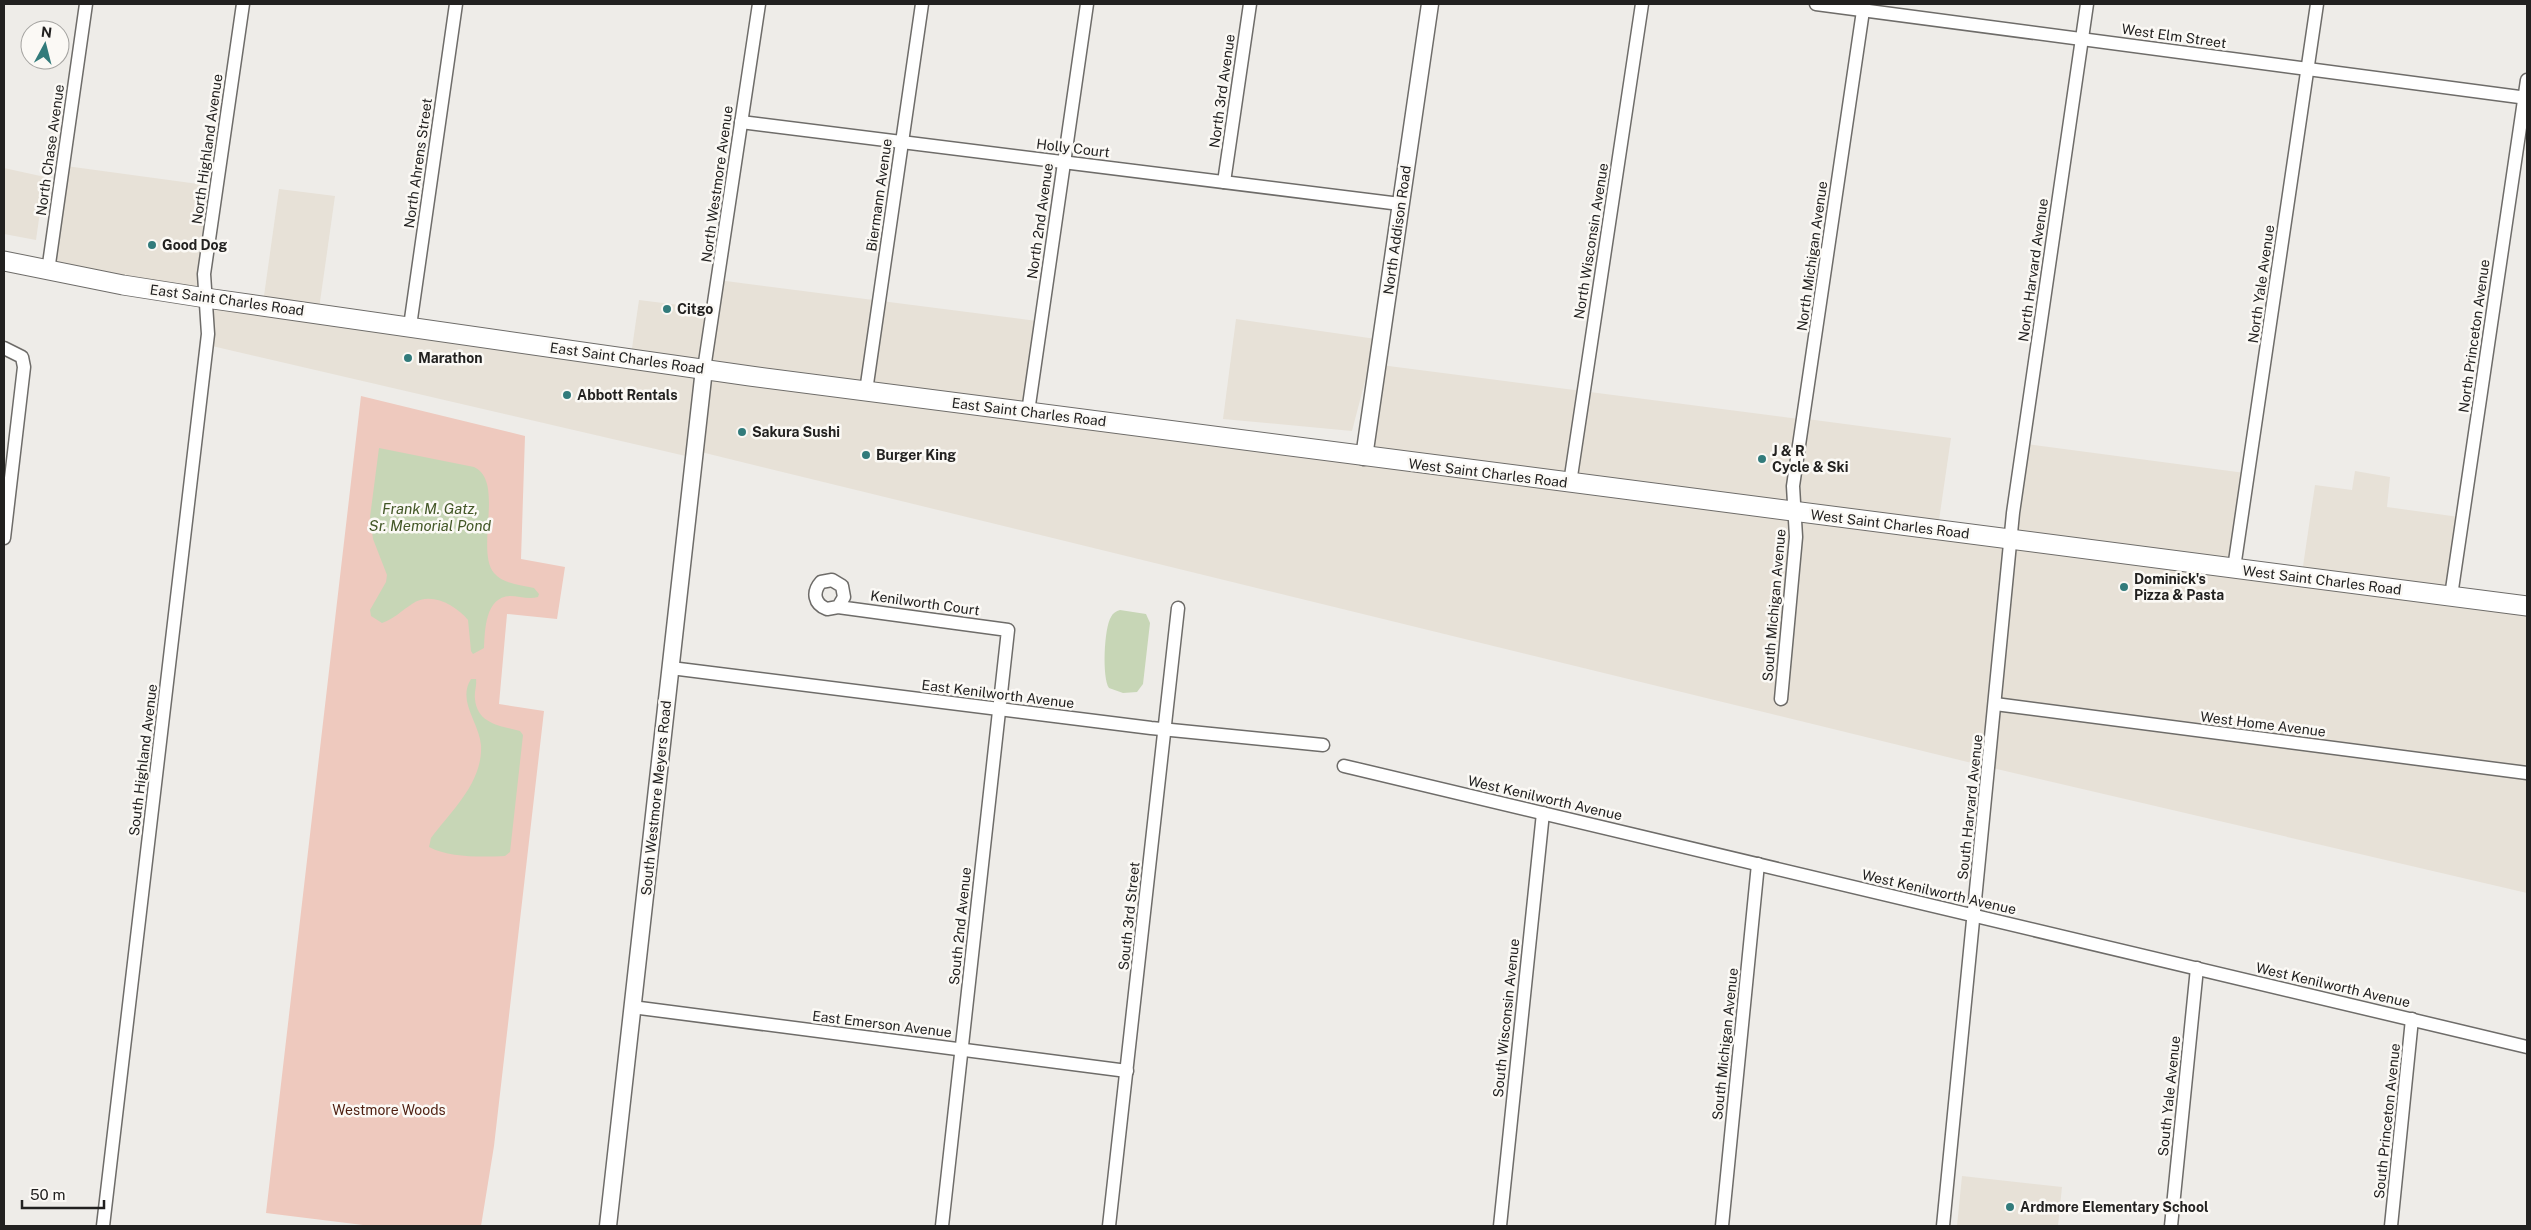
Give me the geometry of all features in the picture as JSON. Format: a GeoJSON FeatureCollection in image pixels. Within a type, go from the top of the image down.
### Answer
{"type":"FeatureCollection","features":[{"type":"Feature","properties":{"kind":"main road","name":"East Saint Charles Road"},"geometry":{"type":"LineString","coordinates":[[4,261],[206,298],[704,369],[1253,441]]}},
{"type":"Feature","properties":{"kind":"main road","name":"West Saint Charles Road"},"geometry":{"type":"LineString","coordinates":[[1253,441],[1364,457],[2527,606]]}},
{"type":"Feature","properties":{"kind":"street","name":"North Chase Avenue"},"geometry":{"type":"LineString","coordinates":[[48,270],[86,4]]}},
{"type":"Feature","properties":{"kind":"street","name":"North Highland Avenue"},"geometry":{"type":"LineString","coordinates":[[206,298],[204,274],[243,4]]}},
{"type":"Feature","properties":{"kind":"street","name":"North Ahrens Street"},"geometry":{"type":"LineString","coordinates":[[410,326],[456,4]]}},
{"type":"Feature","properties":{"kind":"street","name":"North Westmore Avenue"},"geometry":{"type":"LineString","coordinates":[[704,369],[758,4]]}},
{"type":"Feature","properties":{"kind":"street","name":"Biermann Avenue"},"geometry":{"type":"LineString","coordinates":[[866,391],[922,4]]}},
{"type":"Feature","properties":{"kind":"street","name":"North 2nd Avenue"},"geometry":{"type":"LineString","coordinates":[[1028,412],[1086,4]]}},
{"type":"Feature","properties":{"kind":"street","name":"North 3rd Avenue"},"geometry":{"type":"LineString","coordinates":[[1224,182],[1250,4]]}},
{"type":"Feature","properties":{"kind":"street","name":"North Addison Road"},"geometry":{"type":"LineString","coordinates":[[1364,457],[1430,4]]}},
{"type":"Feature","properties":{"kind":"street","name":"North Wisconsin Avenue"},"geometry":{"type":"LineString","coordinates":[[1570,483],[1642,4]]}},
{"type":"Feature","properties":{"kind":"street","name":"West Elm Street"},"geometry":{"type":"LineString","coordinates":[[1816,4],[1864,7],[2082,39],[2526,98]]}},
{"type":"Feature","properties":{"kind":"street","name":"North Harvard Avenue"},"geometry":{"type":"LineString","coordinates":[[2011,540],[2013,513],[2087,4]]}},
{"type":"Feature","properties":{"kind":"street","name":"North Yale Avenue"},"geometry":{"type":"LineString","coordinates":[[2234,568],[2317,4]]}},
{"type":"Feature","properties":{"kind":"street","name":"North Michigan Avenue"},"geometry":{"type":"LineString","coordinates":[[1795,512],[1793,486],[1864,7]]}},
{"type":"Feature","properties":{"kind":"street","name":"North Princeton Avenue"},"geometry":{"type":"LineString","coordinates":[[2451,596],[2526,98],[2527,80]]}},
{"type":"Feature","properties":{"kind":"street","name":"Holly Court"},"geometry":{"type":"LineString","coordinates":[[741,122],[1400,204]]}},
{"type":"Feature","properties":{"kind":"street","name":"South Highland Avenue"},"geometry":{"type":"LineString","coordinates":[[103,1226],[208,334],[206,298]]}},
{"type":"Feature","properties":{"kind":"street"},"geometry":{"type":"LineString","coordinates":[[4,348],[22,357],[24,374],[4,538]]}},
{"type":"Feature","properties":{"kind":"street","name":"South Westmore Meyers Road"},"geometry":{"type":"LineString","coordinates":[[608,1226],[704,369]]}},
{"type":"Feature","properties":{"kind":"street","name":"South Michigan Avenue"},"geometry":{"type":"LineString","coordinates":[[1780,700],[1796,538],[1795,512]]}},
{"type":"Feature","properties":{"kind":"street","name":"South Harvard Avenue"},"geometry":{"type":"LineString","coordinates":[[1943,1226],[2011,540]]}},
{"type":"Feature","properties":{"kind":"street","name":"Kenilworth Court"},"geometry":{"type":"LineString","coordinates":[[838,606],[1008,630]]}},
{"type":"Feature","properties":{"kind":"street","name":"South 3rd Street"},"geometry":{"type":"LineString","coordinates":[[1109,1226],[1178,608]]}},
{"type":"Feature","properties":{"kind":"street","name":"South 2nd Avenue"},"geometry":{"type":"LineString","coordinates":[[942,1226],[1008,630]]}},
{"type":"Feature","properties":{"kind":"street","name":"East Kenilworth Avenue"},"geometry":{"type":"LineString","coordinates":[[671,668],[1164,730],[1323,745]]}},
{"type":"Feature","properties":{"kind":"street","name":"West Home Avenue"},"geometry":{"type":"LineString","coordinates":[[1995,704],[2527,773]]}},
{"type":"Feature","properties":{"kind":"street","name":"West Kenilworth Avenue"},"geometry":{"type":"LineString","coordinates":[[1344,766],[2527,1047]]}},
{"type":"Feature","properties":{"kind":"street","name":"South Wisconsin Avenue"},"geometry":{"type":"LineString","coordinates":[[1500,1226],[1543,813]]}},
{"type":"Feature","properties":{"kind":"street","name":"South Michigan Avenue"},"geometry":{"type":"LineString","coordinates":[[1722,1226],[1758,864]]}},
{"type":"Feature","properties":{"kind":"street","name":"South Yale Avenue"},"geometry":{"type":"LineString","coordinates":[[2171,1226],[2197,968]]}},
{"type":"Feature","properties":{"kind":"street","name":"East Emerson Avenue"},"geometry":{"type":"LineString","coordinates":[[632,1007],[1127,1071]]}},
{"type":"Feature","properties":{"kind":"street","name":"South Princeton Avenue"},"geometry":{"type":"LineString","coordinates":[[2391,1226],[2412,1019]]}},
{"type":"Feature","properties":{"kind":"shaded area"},"geometry":{"type":"Polygon","coordinates":[[[66,166],[213,186],[199,294],[52,267],[66,166]]]}},
{"type":"Feature","properties":{"kind":"shaded area"},"geometry":{"type":"Polygon","coordinates":[[[4,168],[45,177],[36,240],[4,234],[4,168]]]}},
{"type":"Feature","properties":{"kind":"shaded area"},"geometry":{"type":"Polygon","coordinates":[[[279,189],[335,196],[319,309],[263,303],[279,189]]]}},
{"type":"Feature","properties":{"kind":"shaded area"},"geometry":{"type":"Polygon","coordinates":[[[718,280],[1037,321],[1025,409],[709,367],[718,280]]]}},
{"type":"Feature","properties":{"kind":"shaded area"},"geometry":{"type":"Polygon","coordinates":[[[639,300],[711,309],[702,366],[631,355],[639,300]]]}},
{"type":"Feature","properties":{"kind":"shaded area"},"geometry":{"type":"Polygon","coordinates":[[[212,303],[700,371],[690,457],[212,346],[212,303]]]}},
{"type":"Feature","properties":{"kind":"shaded area"},"geometry":{"type":"Polygon","coordinates":[[[1236,319],[1376,339],[1352,431],[1223,419],[1236,319]]]}},
{"type":"Feature","properties":{"kind":"shaded area"},"geometry":{"type":"Polygon","coordinates":[[[1381,365],[1799,419],[1791,507],[1369,453],[1381,365]]]}},
{"type":"Feature","properties":{"kind":"shaded area"},"geometry":{"type":"Polygon","coordinates":[[[709,374],[2527,613],[2527,893],[1984,766],[701,452],[709,374]]]}},
{"type":"Feature","properties":{"kind":"shaded area"},"geometry":{"type":"Polygon","coordinates":[[[1807,419],[1951,438],[1938,527],[1798,508],[1807,419]]]}},
{"type":"Feature","properties":{"kind":"shaded area"},"geometry":{"type":"Polygon","coordinates":[[[2026,444],[2245,473],[2231,564],[2015,537],[2026,444]]]}},
{"type":"Feature","properties":{"kind":"shaded area"},"geometry":{"type":"Polygon","coordinates":[[[2355,471],[2390,477],[2387,507],[2459,517],[2449,592],[2302,573],[2315,485],[2352,490],[2355,471]]]}},
{"type":"Feature","properties":{"kind":"shaded area","name":"Ardmore Elementary School"},"geometry":{"type":"Polygon","coordinates":[[[1962,1176],[2062,1187],[2058,1226],[1957,1226],[1962,1176]]]}},
{"type":"Feature","properties":{"kind":"green space","name":"Westmore Woods"},"geometry":{"type":"Polygon","coordinates":[[[361,396],[525,436],[521,559],[565,567],[557,619],[507,614],[499,704],[544,711],[494,1146],[481,1226],[371,1226],[266,1213],[361,396]]]}},
{"type":"Feature","properties":{"kind":"water","name":"Frank M. Gatz, Sr. Memorial Pond"},"geometry":{"type":"Polygon","coordinates":[[[379,448],[474,467],[483,475],[488,486],[489,501],[487,549],[489,562],[494,573],[502,580],[512,584],[534,588],[539,594],[538,597],[531,598],[510,596],[496,602],[488,616],[484,648],[473,654],[471,651],[468,620],[450,605],[435,599],[419,600],[382,623],[371,616],[370,610],[386,582],[387,575],[373,539],[370,517],[379,448]]]}},
{"type":"Feature","properties":{"kind":"water"},"geometry":{"type":"Polygon","coordinates":[[[1120,610],[1146,614],[1150,623],[1143,684],[1137,692],[1123,693],[1109,688],[1105,674],[1107,631],[1112,616],[1120,610]]]}},
{"type":"Feature","properties":{"kind":"water"},"geometry":{"type":"Polygon","coordinates":[[[471,679],[476,679],[475,699],[480,714],[491,722],[520,731],[523,735],[510,852],[505,856],[456,855],[437,851],[429,847],[431,838],[464,796],[477,772],[481,745],[466,695],[471,679]]]}},
{"type":"Feature","properties":{"kind":"place","name":"Good Dog"},"geometry":{"type":"Point","coordinates":[152,245]}},
{"type":"Feature","properties":{"kind":"place","name":"Citgo"},"geometry":{"type":"Point","coordinates":[667,309]}},
{"type":"Feature","properties":{"kind":"place","name":"Marathon"},"geometry":{"type":"Point","coordinates":[408,358]}},
{"type":"Feature","properties":{"kind":"place","name":"Abbott Rentals"},"geometry":{"type":"Point","coordinates":[567,395]}},
{"type":"Feature","properties":{"kind":"place","name":"Sakura Sushi"},"geometry":{"type":"Point","coordinates":[742,432]}},
{"type":"Feature","properties":{"kind":"place","name":"Burger King"},"geometry":{"type":"Point","coordinates":[866,455]}},
{"type":"Feature","properties":{"kind":"place","name":"J & R Cycle & Ski"},"geometry":{"type":"Point","coordinates":[1762,459]}},
{"type":"Feature","properties":{"kind":"place","name":"Dominick's Pizza & Pasta"},"geometry":{"type":"Point","coordinates":[2124,587]}},
{"type":"Feature","properties":{"kind":"place","name":"Ardmore Elementary School"},"geometry":{"type":"Point","coordinates":[2010,1207]}}]}
